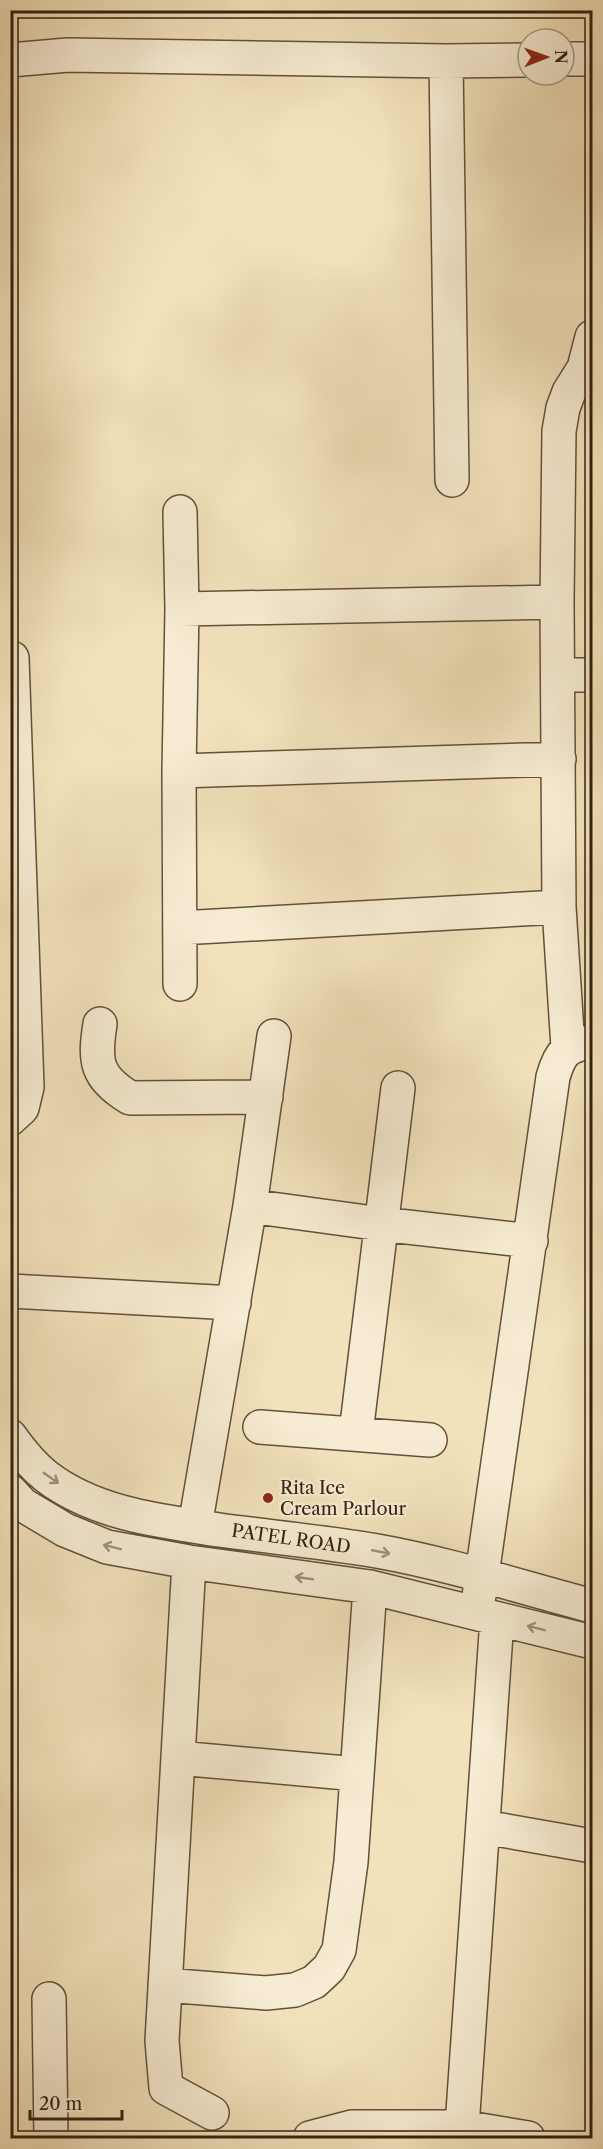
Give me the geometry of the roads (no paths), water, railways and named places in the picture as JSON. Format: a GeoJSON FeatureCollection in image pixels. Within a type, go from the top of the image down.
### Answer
{"type":"FeatureCollection","features":[{"type":"Feature","properties":{"kind":"street"},"geometry":{"type":"LineString","coordinates":[[10,60],[68,55],[516,60]]}},
{"type":"Feature","properties":{"kind":"street"},"geometry":{"type":"LineString","coordinates":[[576,60],[592,59]]}},
{"type":"Feature","properties":{"kind":"street"},"geometry":{"type":"LineString","coordinates":[[446,61],[452,480]]}},
{"type":"Feature","properties":{"kind":"street"},"geometry":{"type":"LineString","coordinates":[[468,2132],[484,1827],[487,1616],[482,1574],[553,1077],[559,1059],[580,1045],[559,907],[557,602],[559,431],[563,408],[569,392],[584,368],[592,337]]}},
{"type":"Feature","properties":{"kind":"street"},"geometry":{"type":"LineString","coordinates":[[180,512],[182,609],[179,771],[180,984]]}},
{"type":"Feature","properties":{"kind":"street"},"geometry":{"type":"LineString","coordinates":[[182,609],[557,602]]}},
{"type":"Feature","properties":{"kind":"street"},"geometry":{"type":"LineString","coordinates":[[10,1119],[22,1108],[27,1087],[12,658]]}},
{"type":"Feature","properties":{"kind":"street"},"geometry":{"type":"LineString","coordinates":[[558,675],[592,675]]}},
{"type":"Feature","properties":{"kind":"street"},"geometry":{"type":"LineString","coordinates":[[179,771],[558,759]]}},
{"type":"Feature","properties":{"kind":"street"},"geometry":{"type":"LineString","coordinates":[[180,928],[559,907]]}},
{"type":"Feature","properties":{"kind":"street"},"geometry":{"type":"LineString","coordinates":[[100,1024],[96,1050],[102,1075],[114,1088],[130,1098],[266,1097]]}},
{"type":"Feature","properties":{"kind":"street"},"geometry":{"type":"LineString","coordinates":[[195,1526],[250,1206],[274,1036]]}},
{"type":"Feature","properties":{"kind":"street"},"geometry":{"type":"LineString","coordinates":[[356,1433],[398,1088]]}},
{"type":"Feature","properties":{"kind":"street"},"geometry":{"type":"LineString","coordinates":[[250,1206],[531,1241]]}},
{"type":"Feature","properties":{"kind":"street"},"geometry":{"type":"LineString","coordinates":[[10,1291],[234,1303]]}},
{"type":"Feature","properties":{"kind":"street"},"geometry":{"type":"LineString","coordinates":[[260,1427],[430,1440]]}},
{"type":"Feature","properties":{"kind":"street","name":"PATEL ROAD"},"geometry":{"type":"LineString","coordinates":[[10,1436],[46,1476],[81,1497],[117,1512],[195,1526],[376,1551],[482,1574],[508,1584],[592,1606]]}},
{"type":"Feature","properties":{"kind":"street","name":"PATEL ROAD"},"geometry":{"type":"LineString","coordinates":[[10,1491],[23,1505],[65,1530],[107,1547],[189,1562],[370,1587],[592,1642]]}},
{"type":"Feature","properties":{"kind":"street"},"geometry":{"type":"LineString","coordinates":[[189,1562],[162,2041],[166,2088],[212,2113]]}},
{"type":"Feature","properties":{"kind":"street"},"geometry":{"type":"LineString","coordinates":[[165,1985],[266,1993],[295,1990],[314,1982],[329,1968],[339,1950],[351,1862],[370,1587]]}},
{"type":"Feature","properties":{"kind":"street"},"geometry":{"type":"LineString","coordinates":[[178,1758],[357,1773]]}},
{"type":"Feature","properties":{"kind":"street"},"geometry":{"type":"LineString","coordinates":[[484,1827],[592,1846]]}},
{"type":"Feature","properties":{"kind":"street"},"geometry":{"type":"LineString","coordinates":[[49,1999],[51,2139]]}},
{"type":"Feature","properties":{"kind":"street"},"geometry":{"type":"LineString","coordinates":[[310,2139],[352,2127],[468,2132],[528,2139]]}},
{"type":"Feature","properties":{"kind":"place","name":"Rita Ice Cream Parlour"},"geometry":{"type":"Point","coordinates":[268,1498]}}]}
